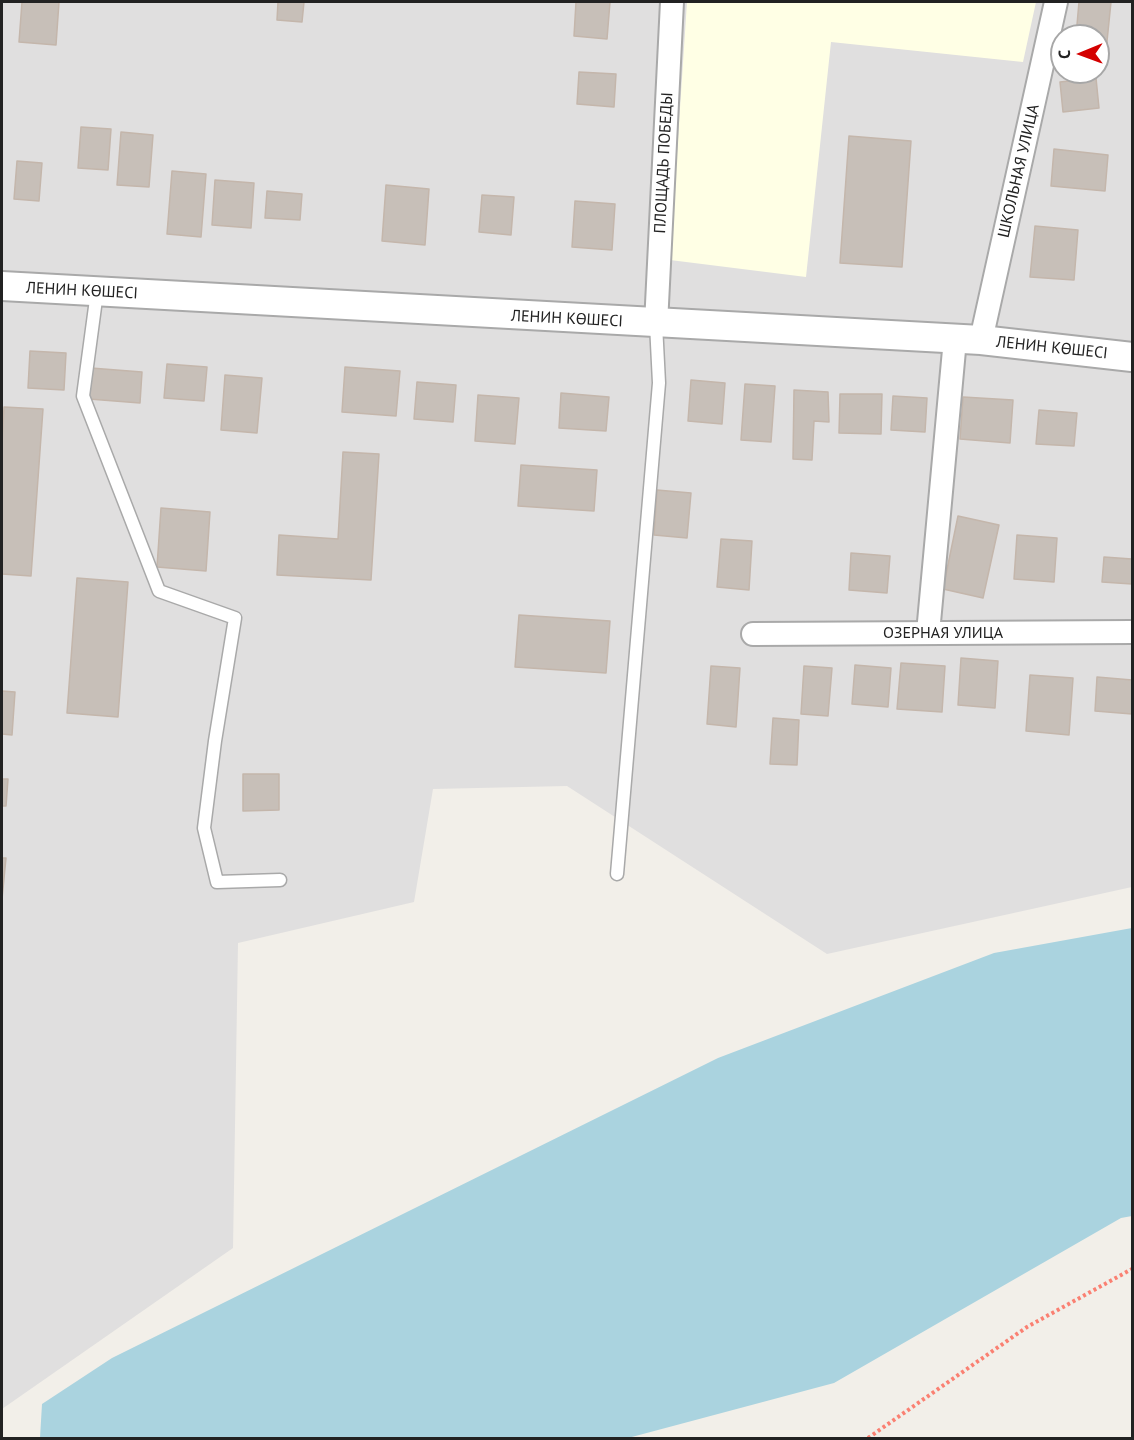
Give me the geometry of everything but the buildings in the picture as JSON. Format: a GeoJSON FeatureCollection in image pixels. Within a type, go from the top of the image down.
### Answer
{"type":"FeatureCollection","features":[{"type":"Feature","properties":{"kind":"street","name":"ПЛОЩАДЬ ПОБЕДЫ"},"geometry":{"type":"LineString","coordinates":[[656,324],[672,2]]}},
{"type":"Feature","properties":{"kind":"street","name":"ШКОЛЬНАЯ УЛИЦА"},"geometry":{"type":"LineString","coordinates":[[928,633],[968,340],[1056,2]]}},
{"type":"Feature","properties":{"kind":"street","name":"ЛЕНИН КӨШЕСІ"},"geometry":{"type":"LineString","coordinates":[[2,286],[968,340],[1132,357]]}},
{"type":"Feature","properties":{"kind":"street","name":"ОЗЕРНАЯ УЛИЦА"},"geometry":{"type":"LineString","coordinates":[[753,634],[1132,632]]}},
{"type":"Feature","properties":{"kind":"lane"},"geometry":{"type":"LineString","coordinates":[[97,292],[83,396],[159,591],[235,618],[215,741],[204,828],[217,882],[280,880]]}},
{"type":"Feature","properties":{"kind":"lane"},"geometry":{"type":"LineString","coordinates":[[617,874],[659,383],[656,324]]}},
{"type":"Feature","properties":{"kind":"path"},"geometry":{"type":"LineString","coordinates":[[868,1438],[1027,1327],[1132,1269]]}},
{"type":"Feature","properties":{"kind":"shaded area"},"geometry":{"type":"Polygon","coordinates":[[[2,2],[1132,2],[1132,887],[827,954],[567,786],[433,789],[414,902],[238,943],[233,1248],[2,1409],[2,2]]]}},
{"type":"Feature","properties":{"kind":"shaded area"},"geometry":{"type":"Polygon","coordinates":[[[687,2],[1036,2],[1023,62],[831,42],[806,277],[670,260],[687,2]]]}},
{"type":"Feature","properties":{"kind":"water"},"geometry":{"type":"Polygon","coordinates":[[[1132,928],[1132,1216],[1121,1218],[834,1383],[628,1438],[40,1438],[42,1404],[112,1358],[718,1058],[994,953],[1132,928]]]}}]}
